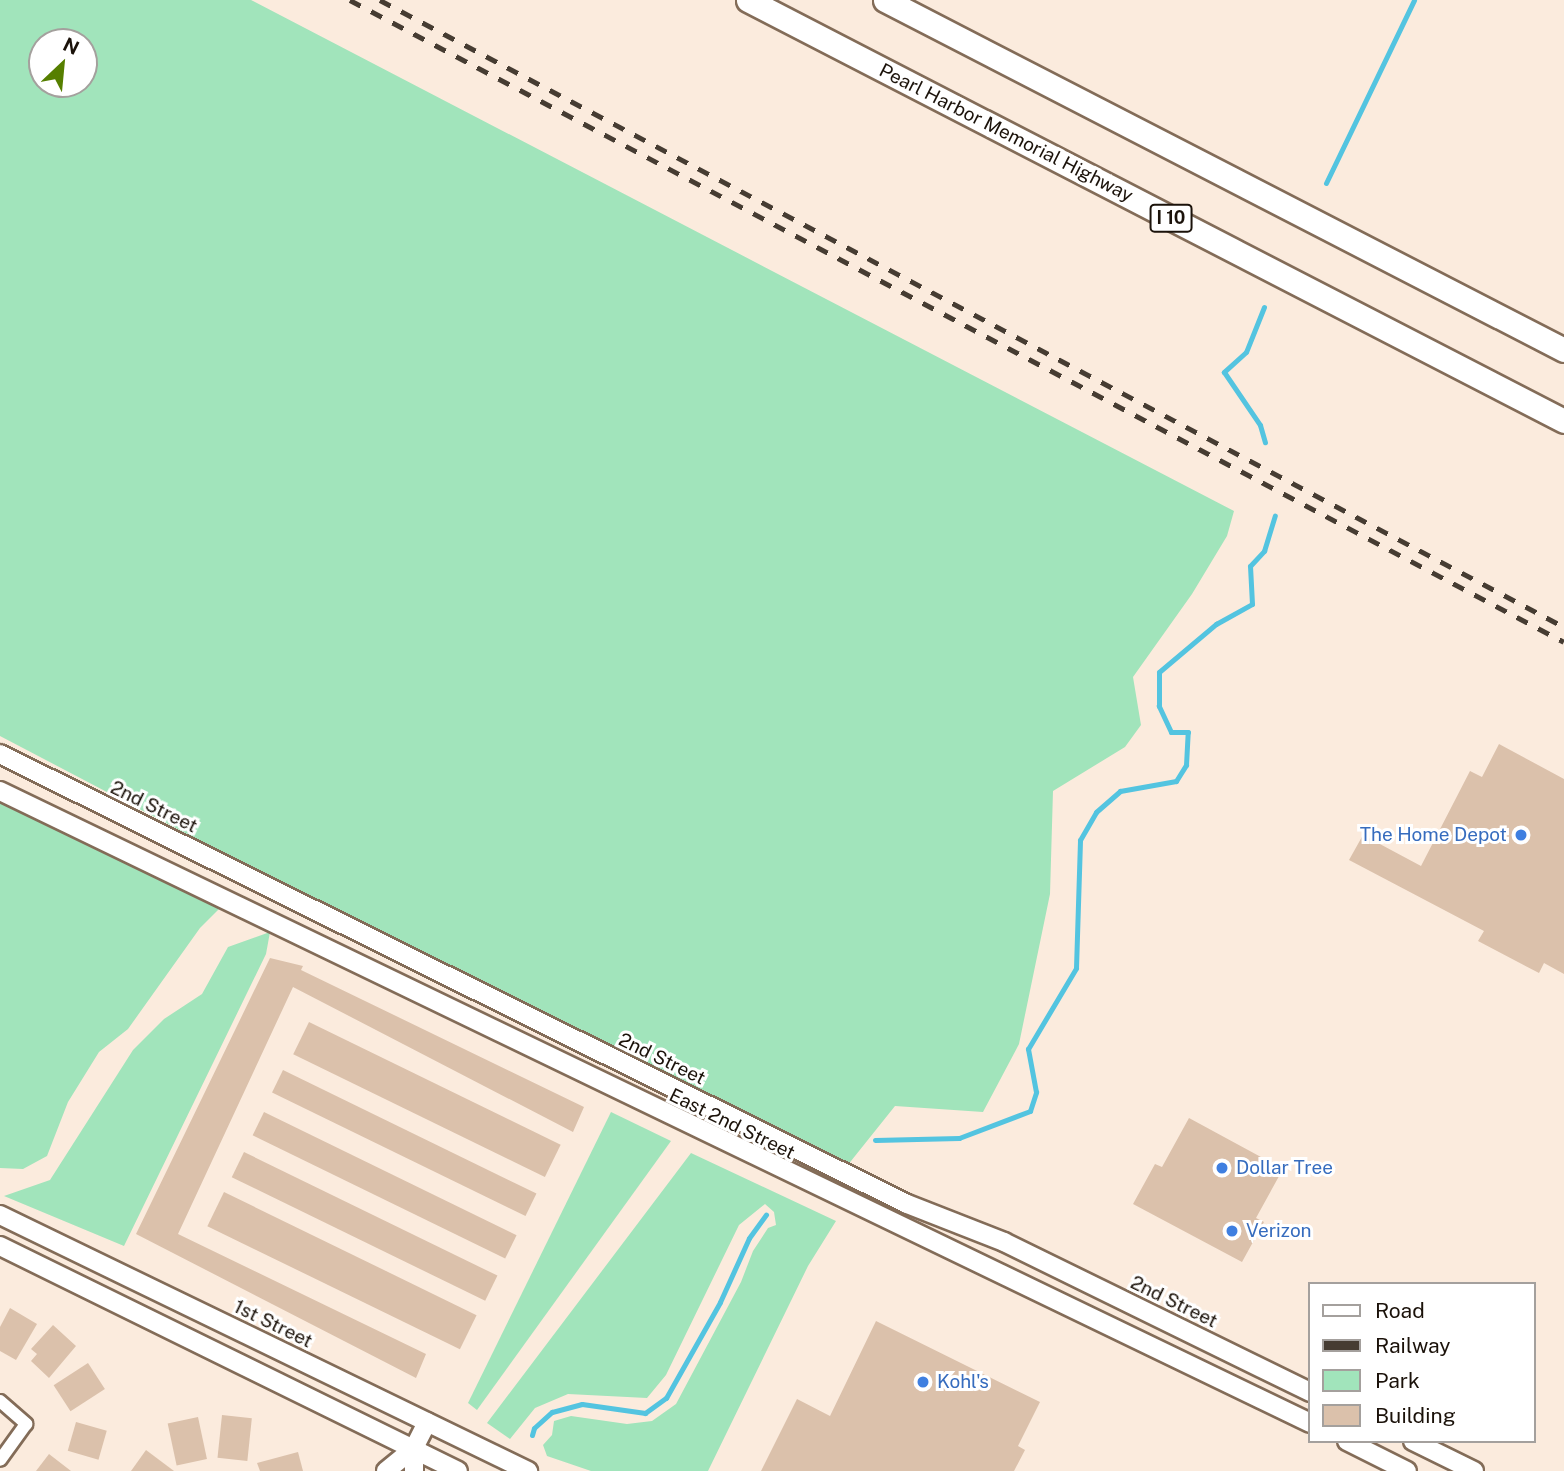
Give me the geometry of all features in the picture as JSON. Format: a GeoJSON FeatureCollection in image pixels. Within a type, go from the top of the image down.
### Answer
{"type":"FeatureCollection","features":[{"type":"Feature","properties":{"kind":"highway"},"geometry":{"type":"LineString","coordinates":[[742,0],[777,16]]}},
{"type":"Feature","properties":{"kind":"highway","name":"Pearl Harbor Memorial Highway"},"geometry":{"type":"LineString","coordinates":[[748,0],[1564,421]]}},
{"type":"Feature","properties":{"kind":"highway"},"geometry":{"type":"LineString","coordinates":[[885,0],[1564,350]]}},
{"type":"Feature","properties":{"kind":"street","name":"2nd Street"},"geometry":{"type":"LineString","coordinates":[[0,754],[889,1195],[1004,1242],[1308,1391]]}},
{"type":"Feature","properties":{"kind":"street","name":"East 2nd Street"},"geometry":{"type":"LineString","coordinates":[[0,790],[578,1072],[1308,1422]]}},
{"type":"Feature","properties":{"kind":"street","name":"1st Street"},"geometry":{"type":"LineString","coordinates":[[0,1216],[528,1471]]}},
{"type":"Feature","properties":{"kind":"street"},"geometry":{"type":"LineString","coordinates":[[0,1246],[458,1471]]}},
{"type":"Feature","properties":{"kind":"street"},"geometry":{"type":"LineString","coordinates":[[0,1401],[26,1424],[0,1460]]}},
{"type":"Feature","properties":{"kind":"street"},"geometry":{"type":"LineString","coordinates":[[386,1471],[414,1448],[427,1422]]}},
{"type":"Feature","properties":{"kind":"street"},"geometry":{"type":"LineString","coordinates":[[1351,1443],[1407,1471]]}},
{"type":"Feature","properties":{"kind":"street"},"geometry":{"type":"LineString","coordinates":[[1417,1443],[1474,1471]]}},
{"type":"Feature","properties":{"kind":"street"},"geometry":{"type":"LineString","coordinates":[[414,1448],[414,1471]]}},
{"type":"Feature","properties":{"kind":"green space"},"geometry":{"type":"Polygon","coordinates":[[[0,0],[251,0],[1234,511],[1227,536],[1192,594],[1133,677],[1141,725],[1125,747],[1053,791],[1050,894],[1019,1044],[983,1112],[895,1106],[843,1171],[328,915],[231,857],[0,736],[0,0]]]}},
{"type":"Feature","properties":{"kind":"green space"},"geometry":{"type":"Polygon","coordinates":[[[0,782],[225,903],[200,928],[128,1029],[99,1052],[68,1102],[47,1156],[23,1169],[0,1168],[0,782]]]}},
{"type":"Feature","properties":{"kind":"green space"},"geometry":{"type":"Polygon","coordinates":[[[270,932],[266,954],[124,1246],[4,1196],[50,1180],[133,1050],[164,1019],[202,994],[228,947],[270,932]]]}},
{"type":"Feature","properties":{"kind":"green space"},"geometry":{"type":"Polygon","coordinates":[[[611,1112],[671,1141],[477,1410],[468,1403],[611,1112]]]}},
{"type":"Feature","properties":{"kind":"green space"},"geometry":{"type":"Polygon","coordinates":[[[691,1153],[836,1221],[808,1266],[708,1471],[591,1471],[547,1456],[543,1445],[552,1435],[554,1421],[571,1416],[627,1424],[652,1421],[676,1404],[741,1282],[753,1251],[768,1228],[776,1225],[774,1212],[765,1204],[739,1225],[666,1375],[647,1398],[568,1394],[535,1408],[510,1439],[487,1423],[691,1153]]]}},
{"type":"Feature","properties":{"kind":"building","name":"The Home Depot"},"geometry":{"type":"Polygon","coordinates":[[[1499,744],[1564,779],[1564,974],[1544,963],[1539,973],[1478,941],[1484,931],[1349,860],[1363,835],[1421,866],[1470,771],[1482,777],[1499,744]]]}},
{"type":"Feature","properties":{"kind":"building"},"geometry":{"type":"Polygon","coordinates":[[[270,958],[303,966],[301,970],[584,1107],[573,1132],[293,987],[178,1234],[426,1354],[416,1378],[136,1234],[270,958]]]}},
{"type":"Feature","properties":{"kind":"building"},"geometry":{"type":"Polygon","coordinates":[[[309,1022],[561,1145],[545,1177],[293,1054],[309,1022]]]}},
{"type":"Feature","properties":{"kind":"building"},"geometry":{"type":"Polygon","coordinates":[[[283,1070],[536,1194],[526,1216],[272,1092],[283,1070]]]}},
{"type":"Feature","properties":{"kind":"building"},"geometry":{"type":"Polygon","coordinates":[[[264,1112],[517,1235],[505,1259],[253,1135],[264,1112]]]}},
{"type":"Feature","properties":{"kind":"building"},"geometry":{"type":"Polygon","coordinates":[[[1189,1118],[1283,1169],[1256,1218],[1264,1222],[1242,1262],[1133,1204],[1155,1164],[1162,1167],[1189,1118]]]}},
{"type":"Feature","properties":{"kind":"building"},"geometry":{"type":"Polygon","coordinates":[[[244,1152],[497,1276],[485,1301],[232,1177],[244,1152]]]}},
{"type":"Feature","properties":{"kind":"building"},"geometry":{"type":"Polygon","coordinates":[[[224,1192],[477,1315],[460,1349],[207,1226],[224,1192]]]}},
{"type":"Feature","properties":{"kind":"building"},"geometry":{"type":"Polygon","coordinates":[[[10,1308],[37,1324],[16,1360],[0,1351],[0,1327],[10,1308]]]}},
{"type":"Feature","properties":{"kind":"building","name":"Kohl's"},"geometry":{"type":"Polygon","coordinates":[[[876,1321],[1040,1402],[1018,1446],[1025,1450],[1014,1471],[761,1471],[797,1399],[830,1416],[876,1321]]]}},
{"type":"Feature","properties":{"kind":"building"},"geometry":{"type":"Polygon","coordinates":[[[53,1325],[76,1346],[49,1378],[31,1361],[37,1354],[31,1349],[53,1325]]]}},
{"type":"Feature","properties":{"kind":"building"},"geometry":{"type":"Polygon","coordinates":[[[88,1363],[105,1389],[70,1411],[54,1385],[88,1363]]]}},
{"type":"Feature","properties":{"kind":"building"},"geometry":{"type":"Polygon","coordinates":[[[222,1415],[252,1418],[247,1461],[218,1458],[222,1415]]]}},
{"type":"Feature","properties":{"kind":"building"},"geometry":{"type":"Polygon","coordinates":[[[198,1417],[207,1459],[177,1466],[168,1423],[198,1417]]]}},
{"type":"Feature","properties":{"kind":"building"},"geometry":{"type":"Polygon","coordinates":[[[76,1422],[107,1431],[98,1460],[68,1451],[76,1422]]]}},
{"type":"Feature","properties":{"kind":"building"},"geometry":{"type":"Polygon","coordinates":[[[146,1450],[174,1471],[131,1471],[146,1450]]]}},
{"type":"Feature","properties":{"kind":"building"},"geometry":{"type":"Polygon","coordinates":[[[298,1452],[303,1471],[260,1471],[257,1463],[298,1452]]]}},
{"type":"Feature","properties":{"kind":"building"},"geometry":{"type":"Polygon","coordinates":[[[49,1454],[71,1471],[36,1471],[49,1454]]]}},
{"type":"Feature","properties":{"kind":"waterway"},"geometry":{"type":"LineString","coordinates":[[1326,183],[1414,0]]}},
{"type":"Feature","properties":{"kind":"waterway"},"geometry":{"type":"LineString","coordinates":[[1264,307],[1246,352],[1224,372],[1260,425],[1265,442]]}},
{"type":"Feature","properties":{"kind":"waterway"},"geometry":{"type":"LineString","coordinates":[[875,1140],[959,1138],[1030,1111],[1036,1092],[1028,1049],[1076,968],[1080,840],[1096,812],[1120,791],[1176,781],[1186,765],[1188,732],[1171,732],[1159,706],[1159,672],[1216,624],[1252,604],[1250,566],[1264,551],[1275,516]]}},
{"type":"Feature","properties":{"kind":"waterway"},"geometry":{"type":"LineString","coordinates":[[532,1435],[534,1428],[552,1412],[582,1404],[645,1413],[666,1398],[720,1302],[749,1238],[766,1215]]}},
{"type":"Feature","properties":{"kind":"railway"},"geometry":{"type":"LineString","coordinates":[[350,0],[1564,642]]}},
{"type":"Feature","properties":{"kind":"railway"},"geometry":{"type":"LineString","coordinates":[[380,0],[1564,627]]}},
{"type":"Feature","properties":{"kind":"place","name":"The Home Depot"},"geometry":{"type":"Point","coordinates":[1521,835]}},
{"type":"Feature","properties":{"kind":"place","name":"Dollar Tree"},"geometry":{"type":"Point","coordinates":[1222,1168]}},
{"type":"Feature","properties":{"kind":"place","name":"Verizon"},"geometry":{"type":"Point","coordinates":[1232,1231]}},
{"type":"Feature","properties":{"kind":"place","name":"Kohl's"},"geometry":{"type":"Point","coordinates":[923,1382]}}]}
